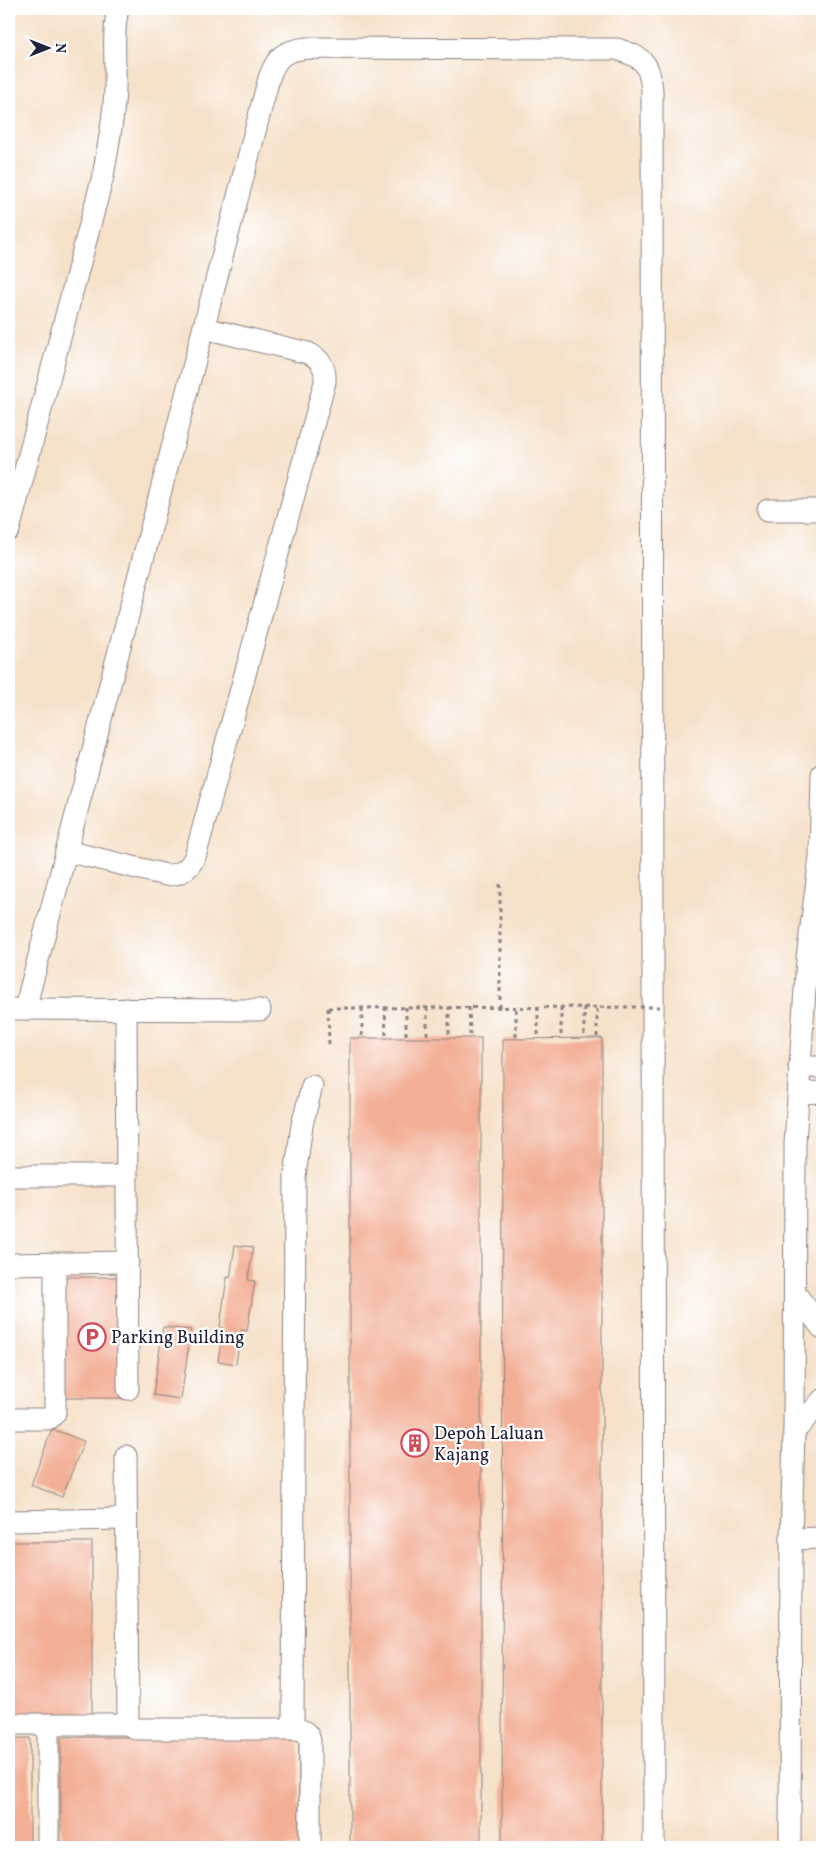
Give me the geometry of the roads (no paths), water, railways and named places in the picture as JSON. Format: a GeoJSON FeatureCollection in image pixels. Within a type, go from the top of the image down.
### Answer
{"type":"FeatureCollection","features":[{"type":"Feature","properties":{"kind":"street"},"geometry":{"type":"LineString","coordinates":[[9,530],[103,176],[111,129],[115,89],[114,24],[118,9]]}},
{"type":"Feature","properties":{"kind":"street"},"geometry":{"type":"LineString","coordinates":[[260,1010],[17,1009],[66,851],[269,78],[275,62],[284,54],[307,48],[618,49],[632,54],[644,62],[650,74],[652,100],[654,1847]]}},
{"type":"Feature","properties":{"kind":"street"},"geometry":{"type":"LineString","coordinates":[[66,851],[166,875],[176,875],[184,872],[191,866],[324,382],[325,373],[322,364],[308,352],[204,328]]}},
{"type":"Feature","properties":{"kind":"street"},"geometry":{"type":"LineString","coordinates":[[768,510],[822,510]]}},
{"type":"Feature","properties":{"kind":"street"},"geometry":{"type":"LineString","coordinates":[[790,1847],[795,1144],[807,958],[820,857],[822,774]]}},
{"type":"Feature","properties":{"kind":"street"},"geometry":{"type":"LineString","coordinates":[[126,1009],[128,1390]]}},
{"type":"Feature","properties":{"kind":"street"},"geometry":{"type":"LineString","coordinates":[[799,1067],[822,1067]]}},
{"type":"Feature","properties":{"kind":"street"},"geometry":{"type":"LineString","coordinates":[[293,1729],[295,1186],[302,1125],[312,1086]]}},
{"type":"Feature","properties":{"kind":"street"},"geometry":{"type":"LineString","coordinates":[[799,1093],[822,1092]]}},
{"type":"Feature","properties":{"kind":"street"},"geometry":{"type":"LineString","coordinates":[[9,1176],[127,1176]]}},
{"type":"Feature","properties":{"kind":"street"},"geometry":{"type":"LineString","coordinates":[[9,1264],[128,1262]]}},
{"type":"Feature","properties":{"kind":"street"},"geometry":{"type":"LineString","coordinates":[[9,1419],[50,1418],[56,1413],[56,1263]]}},
{"type":"Feature","properties":{"kind":"street"},"geometry":{"type":"LineString","coordinates":[[795,1293],[822,1328]]}},
{"type":"Feature","properties":{"kind":"street"},"geometry":{"type":"LineString","coordinates":[[794,1432],[822,1400]]}},
{"type":"Feature","properties":{"kind":"street"},"geometry":{"type":"LineString","coordinates":[[126,1456],[128,1724]]}},
{"type":"Feature","properties":{"kind":"street"},"geometry":{"type":"LineString","coordinates":[[9,1521],[126,1518]]}},
{"type":"Feature","properties":{"kind":"street"},"geometry":{"type":"LineString","coordinates":[[791,1539],[822,1538]]}},
{"type":"Feature","properties":{"kind":"street"},"geometry":{"type":"LineString","coordinates":[[9,1724],[128,1724],[136,1729],[293,1729],[304,1731],[310,1741],[310,1847]]}},
{"type":"Feature","properties":{"kind":"street"},"geometry":{"type":"LineString","coordinates":[[48,1725],[48,1847]]}},
{"type":"Feature","properties":{"kind":"place","name":"Parking Building"},"geometry":{"type":"Point","coordinates":[92,1337]}},
{"type":"Feature","properties":{"kind":"place","name":"Depoh Laluan Kajang"},"geometry":{"type":"Point","coordinates":[415,1443]}}]}
